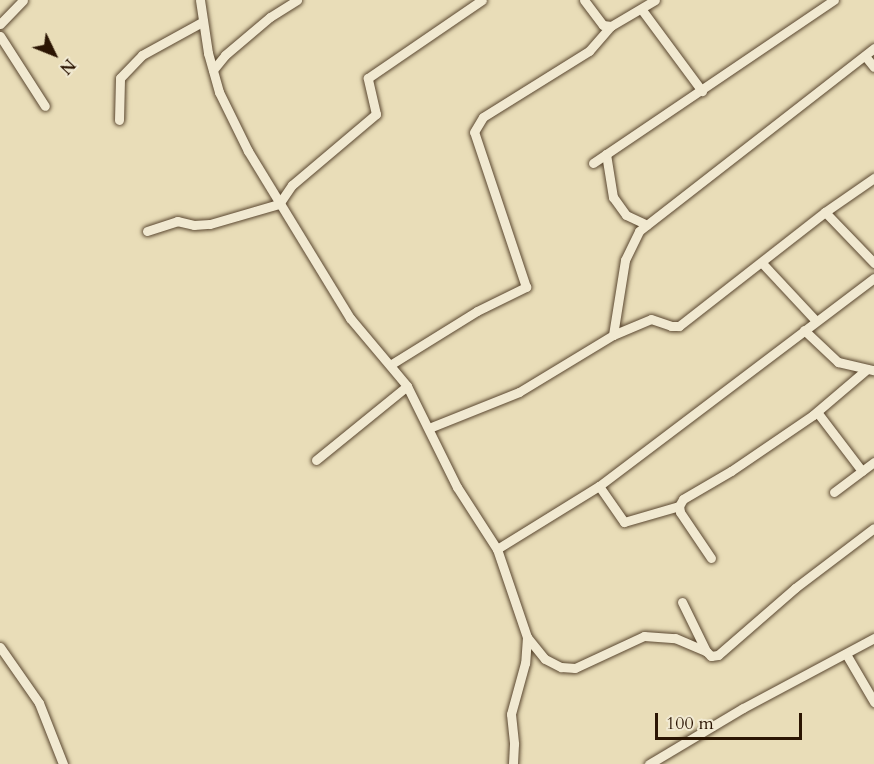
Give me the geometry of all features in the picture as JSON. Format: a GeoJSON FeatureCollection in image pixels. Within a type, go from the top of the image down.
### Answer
{"type":"FeatureCollection","features":[{"type":"Feature","properties":{"kind":"street"},"geometry":{"type":"LineString","coordinates":[[0,24],[23,0]]}},
{"type":"Feature","properties":{"kind":"street"},"geometry":{"type":"LineString","coordinates":[[200,0],[201,22],[219,92],[248,151],[350,318],[407,386],[457,487],[497,549],[527,637],[545,658],[561,667],[574,668],[644,636],[675,638],[706,651]]}},
{"type":"Feature","properties":{"kind":"street"},"geometry":{"type":"LineString","coordinates":[[213,70],[225,55],[270,17],[297,0]]}},
{"type":"Feature","properties":{"kind":"street"},"geometry":{"type":"LineString","coordinates":[[147,231],[177,221],[194,225],[210,224],[279,204],[292,185],[376,114],[368,78],[482,0]]}},
{"type":"Feature","properties":{"kind":"street"},"geometry":{"type":"LineString","coordinates":[[584,0],[603,25],[611,26]]}},
{"type":"Feature","properties":{"kind":"street"},"geometry":{"type":"LineString","coordinates":[[390,365],[477,311],[526,287],[474,132],[483,117],[589,51],[611,26],[642,10],[655,0]]}},
{"type":"Feature","properties":{"kind":"street"},"geometry":{"type":"LineString","coordinates":[[593,163],[702,91],[829,2]]}},
{"type":"Feature","properties":{"kind":"street"},"geometry":{"type":"LineString","coordinates":[[642,10],[702,91]]}},
{"type":"Feature","properties":{"kind":"street"},"geometry":{"type":"LineString","coordinates":[[119,120],[120,78],[142,55],[201,22]]}},
{"type":"Feature","properties":{"kind":"street"},"geometry":{"type":"LineString","coordinates":[[0,36],[45,106]]}},
{"type":"Feature","properties":{"kind":"street"},"geometry":{"type":"LineString","coordinates":[[613,335],[625,260],[639,231],[874,48]]}},
{"type":"Feature","properties":{"kind":"street"},"geometry":{"type":"LineString","coordinates":[[865,56],[874,67]]}},
{"type":"Feature","properties":{"kind":"street"},"geometry":{"type":"LineString","coordinates":[[606,154],[613,197],[626,215],[647,225]]}},
{"type":"Feature","properties":{"kind":"street"},"geometry":{"type":"LineString","coordinates":[[429,428],[519,392],[613,335],[651,319],[671,326],[679,326],[825,212],[874,178]]}},
{"type":"Feature","properties":{"kind":"street"},"geometry":{"type":"LineString","coordinates":[[825,212],[874,263]]}},
{"type":"Feature","properties":{"kind":"street"},"geometry":{"type":"LineString","coordinates":[[762,263],[816,321]]}},
{"type":"Feature","properties":{"kind":"street"},"geometry":{"type":"LineString","coordinates":[[497,549],[598,486],[874,279]]}},
{"type":"Feature","properties":{"kind":"street"},"geometry":{"type":"LineString","coordinates":[[804,330],[838,362],[871,370]]}},
{"type":"Feature","properties":{"kind":"street"},"geometry":{"type":"LineString","coordinates":[[711,558],[680,512],[679,506],[683,499],[731,471],[817,412],[871,370]]}},
{"type":"Feature","properties":{"kind":"street"},"geometry":{"type":"LineString","coordinates":[[316,460],[407,386]]}},
{"type":"Feature","properties":{"kind":"street"},"geometry":{"type":"LineString","coordinates":[[817,412],[862,471]]}},
{"type":"Feature","properties":{"kind":"street"},"geometry":{"type":"LineString","coordinates":[[834,492],[874,462]]}},
{"type":"Feature","properties":{"kind":"street"},"geometry":{"type":"LineString","coordinates":[[598,486],[624,522],[679,506]]}},
{"type":"Feature","properties":{"kind":"street"},"geometry":{"type":"LineString","coordinates":[[682,602],[706,651],[711,656],[718,655],[795,588],[874,528]]}},
{"type":"Feature","properties":{"kind":"street"},"geometry":{"type":"LineString","coordinates":[[513,764],[511,714],[525,663],[527,637]]}},
{"type":"Feature","properties":{"kind":"street"},"geometry":{"type":"LineString","coordinates":[[649,764],[743,708],[874,638]]}},
{"type":"Feature","properties":{"kind":"street"},"geometry":{"type":"LineString","coordinates":[[0,647],[39,703],[63,764]]}},
{"type":"Feature","properties":{"kind":"street"},"geometry":{"type":"LineString","coordinates":[[846,654],[874,702]]}}]}
